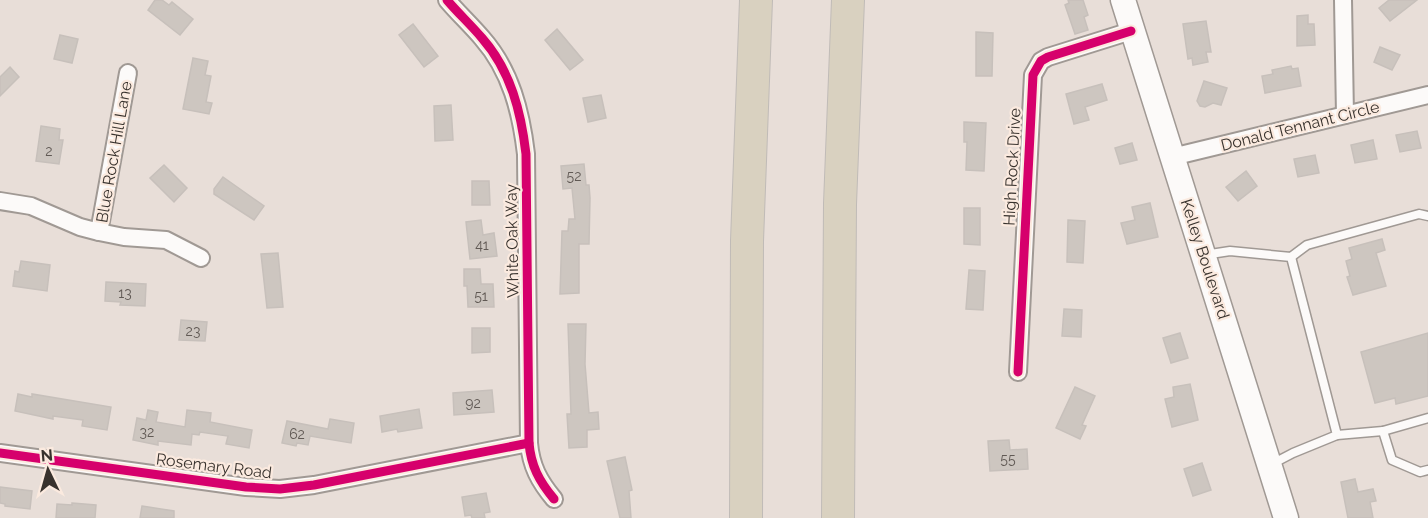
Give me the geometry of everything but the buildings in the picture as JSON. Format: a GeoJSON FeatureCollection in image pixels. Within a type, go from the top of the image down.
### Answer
{"type":"FeatureCollection","features":[{"type":"Feature","properties":{"kind":"highway"},"geometry":{"type":"LineString","coordinates":[[746,518],[747,241],[756,0]]}},
{"type":"Feature","properties":{"kind":"highway"},"geometry":{"type":"LineString","coordinates":[[838,518],[840,204],[848,0]]}},
{"type":"Feature","properties":{"kind":"main road","name":"Kelley Boulevard"},"geometry":{"type":"LineString","coordinates":[[1123,0],[1286,518]]}},
{"type":"Feature","properties":{"kind":"street","name":"White Oak Way"},"geometry":{"type":"LineString","coordinates":[[447,0],[498,59],[511,85],[523,130],[526,154],[529,442],[535,472],[554,499]]}},
{"type":"Feature","properties":{"kind":"street"},"geometry":{"type":"LineString","coordinates":[[1343,0],[1345,115]]}},
{"type":"Feature","properties":{"kind":"street","name":"High Rock Drive"},"geometry":{"type":"LineString","coordinates":[[1017,372],[1033,75],[1041,61],[1048,57],[1131,31]]}},
{"type":"Feature","properties":{"kind":"street","name":"Blue Rock Hill Lane"},"geometry":{"type":"LineString","coordinates":[[99,232],[128,73]]}},
{"type":"Feature","properties":{"kind":"street","name":"Donald Tennant Circle"},"geometry":{"type":"LineString","coordinates":[[1172,157],[1428,95]]}},
{"type":"Feature","properties":{"kind":"street"},"geometry":{"type":"LineString","coordinates":[[0,201],[32,206],[80,227],[99,232],[124,237],[166,240],[201,258]]}},
{"type":"Feature","properties":{"kind":"street","name":"Rosemary Road"},"geometry":{"type":"LineString","coordinates":[[0,453],[246,487],[280,489],[314,485],[529,442]]}},
{"type":"Feature","properties":{"kind":"lane"},"geometry":{"type":"LineString","coordinates":[[1203,255],[1230,251],[1291,257],[1307,245],[1419,214],[1428,216]]}},
{"type":"Feature","properties":{"kind":"lane"},"geometry":{"type":"LineString","coordinates":[[1291,257],[1337,435]]}},
{"type":"Feature","properties":{"kind":"lane"},"geometry":{"type":"LineString","coordinates":[[1270,465],[1337,435],[1383,431],[1428,418]]}},
{"type":"Feature","properties":{"kind":"lane"},"geometry":{"type":"LineString","coordinates":[[1383,431],[1392,460],[1420,472],[1428,470]]}},
{"type":"Feature","properties":{"kind":"cycle path"},"geometry":{"type":"LineString","coordinates":[[447,0],[492,51],[507,78],[518,108],[526,154],[529,443],[537,473],[554,499]]}},
{"type":"Feature","properties":{"kind":"cycle path"},"geometry":{"type":"LineString","coordinates":[[1018,372],[1033,75],[1041,61],[1048,57],[1131,31]]}},
{"type":"Feature","properties":{"kind":"cycle path"},"geometry":{"type":"LineString","coordinates":[[0,453],[246,487],[280,489],[314,485],[529,443]]}}]}
